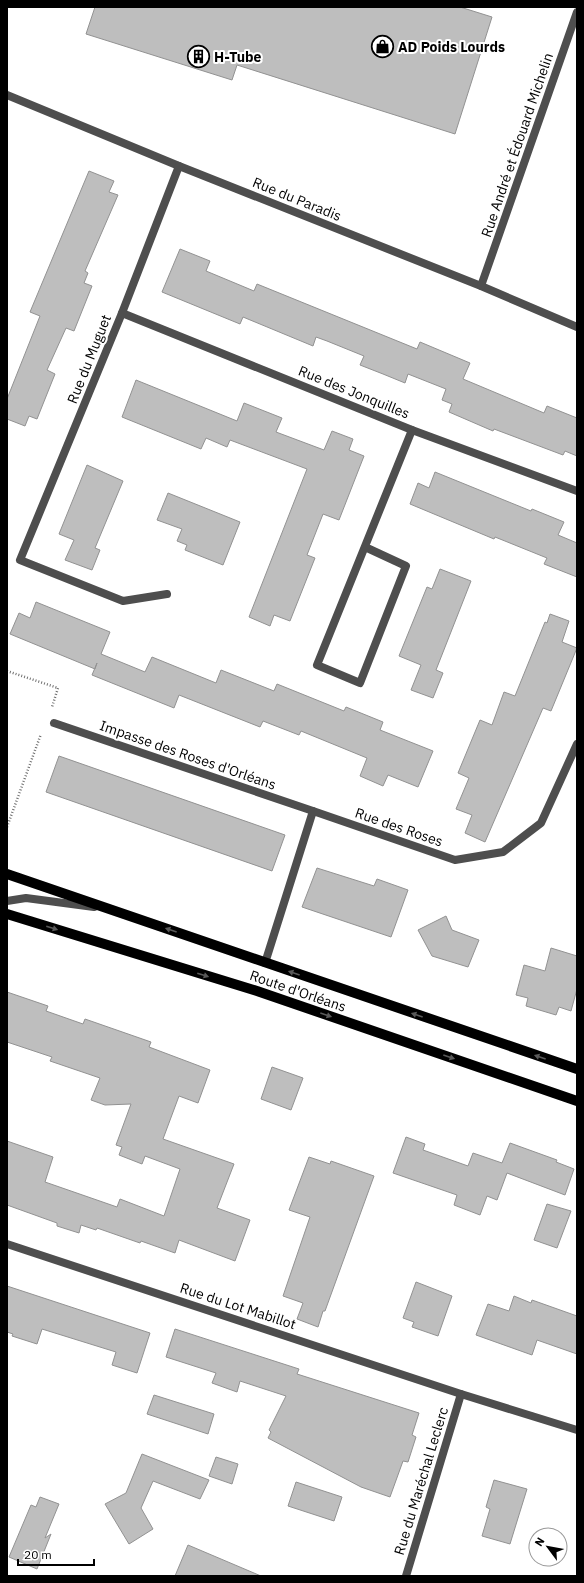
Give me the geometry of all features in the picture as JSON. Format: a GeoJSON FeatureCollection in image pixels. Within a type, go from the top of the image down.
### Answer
{"type":"FeatureCollection","features":[{"type":"Feature","properties":{"kind":"main road","name":"Route d'Orléans"},"geometry":{"type":"LineString","coordinates":[[7,874],[577,1069]]}},
{"type":"Feature","properties":{"kind":"main road","name":"Route d'Orléans"},"geometry":{"type":"LineString","coordinates":[[7,914],[257,991],[577,1101]]}},
{"type":"Feature","properties":{"kind":"street","name":"Rue André et Édouard Michelin"},"geometry":{"type":"LineString","coordinates":[[481,286],[577,12]]}},
{"type":"Feature","properties":{"kind":"street","name":"Rue du Paradis"},"geometry":{"type":"LineString","coordinates":[[7,95],[179,166],[481,286],[577,328]]}},
{"type":"Feature","properties":{"kind":"street","name":"Rue du Muguet"},"geometry":{"type":"LineString","coordinates":[[167,594],[123,601],[20,560],[122,313],[179,166]]}},
{"type":"Feature","properties":{"kind":"street","name":"Rue des Jonquilles"},"geometry":{"type":"LineString","coordinates":[[122,313],[412,430],[577,491]]}},
{"type":"Feature","properties":{"kind":"street"},"geometry":{"type":"LineString","coordinates":[[365,547],[406,566],[360,682],[317,665],[412,430]]}},
{"type":"Feature","properties":{"kind":"street","name":"Impasse des Roses d'Orléans"},"geometry":{"type":"LineString","coordinates":[[54,723],[313,811]]}},
{"type":"Feature","properties":{"kind":"street","name":"Rue des Roses"},"geometry":{"type":"LineString","coordinates":[[313,811],[455,860],[502,852],[541,823],[577,744]]}},
{"type":"Feature","properties":{"kind":"street"},"geometry":{"type":"LineString","coordinates":[[265,963],[313,811]]}},
{"type":"Feature","properties":{"kind":"street","name":"Route d'Orléans"},"geometry":{"type":"LineString","coordinates":[[7,901],[26,898],[110,909]]}},
{"type":"Feature","properties":{"kind":"street","name":"Rue du Lot Mabillot"},"geometry":{"type":"LineString","coordinates":[[7,1244],[461,1394],[577,1430]]}},
{"type":"Feature","properties":{"kind":"street","name":"Rue du Maréchal Leclerc"},"geometry":{"type":"LineString","coordinates":[[406,1576],[461,1394]]}},
{"type":"Feature","properties":{"kind":"path"},"geometry":{"type":"LineString","coordinates":[[7,671],[58,688],[50,710]]}},
{"type":"Feature","properties":{"kind":"path"},"geometry":{"type":"LineString","coordinates":[[7,827],[42,732]]}},
{"type":"Feature","properties":{"kind":"building","name":"AD Poids Lourds"},"geometry":{"type":"Polygon","coordinates":[[[95,7],[460,7],[492,17],[455,134],[237,65],[232,80],[86,34],[95,7]]]}},
{"type":"Feature","properties":{"kind":"building"},"geometry":{"type":"Polygon","coordinates":[[[89,171],[114,181],[109,192],[118,195],[85,271],[88,273],[84,283],[92,286],[74,331],[66,328],[47,370],[55,374],[37,419],[29,416],[25,426],[7,419],[7,399],[40,316],[30,312],[89,171]]]}},
{"type":"Feature","properties":{"kind":"building"},"geometry":{"type":"Polygon","coordinates":[[[180,249],[210,261],[206,271],[254,291],[257,284],[417,349],[420,342],[470,363],[463,379],[544,413],[547,406],[577,418],[577,456],[565,451],[563,455],[494,429],[493,431],[449,412],[452,404],[442,400],[446,389],[408,374],[405,383],[360,365],[364,356],[327,341],[316,337],[313,346],[243,317],[240,324],[162,292],[180,249]]]}},
{"type":"Feature","properties":{"kind":"building"},"geometry":{"type":"Polygon","coordinates":[[[136,380],[237,421],[244,403],[282,418],[276,432],[324,450],[332,431],[353,439],[349,450],[364,456],[339,520],[323,514],[307,555],[315,558],[290,621],[274,615],[270,626],[249,617],[307,469],[230,440],[227,447],[206,438],[201,449],[122,417],[136,380]]]}},
{"type":"Feature","properties":{"kind":"building"},"geometry":{"type":"Polygon","coordinates":[[[87,465],[123,481],[95,548],[100,550],[92,570],[65,560],[74,540],[59,534],[87,465]]]}},
{"type":"Feature","properties":{"kind":"building"},"geometry":{"type":"Polygon","coordinates":[[[435,472],[531,511],[532,509],[564,522],[558,535],[577,543],[577,577],[544,564],[547,558],[495,537],[494,539],[410,504],[418,483],[429,488],[435,472]]]}},
{"type":"Feature","properties":{"kind":"building"},"geometry":{"type":"Polygon","coordinates":[[[168,493],[240,522],[223,565],[185,550],[187,545],[177,541],[182,529],[157,520],[168,493]]]}},
{"type":"Feature","properties":{"kind":"building"},"geometry":{"type":"Polygon","coordinates":[[[440,569],[471,581],[436,670],[443,673],[433,698],[411,690],[421,665],[399,656],[427,587],[432,589],[440,569]]]}},
{"type":"Feature","properties":{"kind":"building"},"geometry":{"type":"Polygon","coordinates":[[[36,602],[110,632],[101,654],[145,672],[152,657],[216,683],[221,670],[274,691],[277,684],[344,711],[346,707],[383,722],[380,730],[433,751],[418,787],[388,775],[383,786],[360,776],[367,758],[301,731],[299,735],[263,721],[260,727],[179,695],[174,708],[92,675],[95,669],[10,634],[19,613],[30,618],[36,602]]]}},
{"type":"Feature","properties":{"kind":"building"},"geometry":{"type":"Polygon","coordinates":[[[550,614],[569,621],[562,642],[577,648],[551,711],[543,708],[485,842],[465,833],[472,815],[456,809],[469,778],[458,773],[480,720],[492,725],[504,692],[515,696],[545,622],[547,623],[550,614]]]}},
{"type":"Feature","properties":{"kind":"building"},"geometry":{"type":"Polygon","coordinates":[[[59,756],[285,835],[272,871],[46,792],[59,756]]]}},
{"type":"Feature","properties":{"kind":"building"},"geometry":{"type":"Polygon","coordinates":[[[317,868],[374,886],[377,879],[408,890],[391,937],[302,907],[317,868]]]}},
{"type":"Feature","properties":{"kind":"building"},"geometry":{"type":"Polygon","coordinates":[[[446,916],[452,930],[479,940],[468,967],[432,956],[418,930],[446,916]]]}},
{"type":"Feature","properties":{"kind":"building"},"geometry":{"type":"Polygon","coordinates":[[[551,948],[577,956],[577,989],[571,1011],[559,1007],[556,1015],[526,1006],[528,998],[516,995],[524,965],[545,971],[551,948]]]}},
{"type":"Feature","properties":{"kind":"building"},"geometry":{"type":"Polygon","coordinates":[[[7,992],[48,1006],[46,1011],[83,1024],[85,1019],[151,1042],[149,1047],[210,1070],[198,1103],[179,1096],[163,1139],[234,1164],[217,1208],[250,1220],[235,1261],[179,1240],[175,1253],[97,1228],[96,1230],[81,1225],[79,1233],[57,1226],[57,1223],[7,1205],[7,1141],[53,1157],[45,1182],[117,1207],[120,1199],[164,1216],[180,1169],[145,1156],[142,1164],[119,1155],[122,1147],[116,1145],[131,1104],[105,1105],[91,1100],[100,1078],[50,1061],[52,1057],[7,1042],[7,992]]]}},
{"type":"Feature","properties":{"kind":"building"},"geometry":{"type":"Polygon","coordinates":[[[272,1067],[303,1078],[291,1110],[261,1099],[272,1067]]]}},
{"type":"Feature","properties":{"kind":"building"},"geometry":{"type":"Polygon","coordinates":[[[406,1137],[425,1144],[423,1150],[468,1166],[473,1153],[502,1163],[510,1143],[557,1160],[556,1162],[574,1169],[565,1195],[507,1173],[497,1200],[487,1196],[480,1215],[454,1205],[457,1195],[393,1173],[406,1137]]]}},
{"type":"Feature","properties":{"kind":"building"},"geometry":{"type":"Polygon","coordinates":[[[309,1157],[330,1164],[331,1161],[374,1176],[318,1327],[297,1319],[303,1303],[283,1296],[310,1217],[289,1210],[309,1157]]]}},
{"type":"Feature","properties":{"kind":"building"},"geometry":{"type":"Polygon","coordinates":[[[547,1204],[571,1211],[557,1248],[534,1240],[547,1204]]]}},
{"type":"Feature","properties":{"kind":"building"},"geometry":{"type":"Polygon","coordinates":[[[416,1282],[452,1296],[438,1336],[412,1327],[414,1322],[403,1318],[416,1282]]]}},
{"type":"Feature","properties":{"kind":"building"},"geometry":{"type":"Polygon","coordinates":[[[7,1286],[150,1333],[137,1373],[112,1365],[116,1352],[42,1329],[37,1344],[12,1336],[13,1334],[7,1332],[7,1286]]]}},
{"type":"Feature","properties":{"kind":"building"},"geometry":{"type":"Polygon","coordinates":[[[514,1296],[531,1303],[532,1300],[577,1316],[577,1354],[537,1340],[532,1355],[476,1335],[488,1304],[509,1311],[514,1296]]]}},
{"type":"Feature","properties":{"kind":"building"},"geometry":{"type":"Polygon","coordinates":[[[175,1329],[299,1369],[297,1374],[419,1413],[412,1435],[416,1437],[408,1462],[403,1461],[390,1497],[361,1487],[268,1438],[271,1432],[269,1430],[286,1396],[240,1381],[237,1392],[212,1383],[216,1373],[166,1357],[175,1329]]]}},
{"type":"Feature","properties":{"kind":"building"},"geometry":{"type":"Polygon","coordinates":[[[154,1395],[214,1414],[208,1434],[147,1414],[154,1395]]]}},
{"type":"Feature","properties":{"kind":"building"},"geometry":{"type":"Polygon","coordinates":[[[142,1454],[209,1480],[200,1499],[153,1481],[141,1508],[153,1529],[129,1544],[105,1504],[126,1493],[142,1454]]]}},
{"type":"Feature","properties":{"kind":"building"},"geometry":{"type":"Polygon","coordinates":[[[216,1457],[238,1464],[232,1484],[209,1476],[216,1457]]]}},
{"type":"Feature","properties":{"kind":"building"},"geometry":{"type":"Polygon","coordinates":[[[494,1480],[527,1489],[510,1544],[482,1536],[490,1509],[486,1507],[494,1480]]]}},
{"type":"Feature","properties":{"kind":"building"},"geometry":{"type":"Polygon","coordinates":[[[296,1482],[342,1497],[334,1521],[288,1506],[296,1482]]]}},
{"type":"Feature","properties":{"kind":"building"},"geometry":{"type":"Polygon","coordinates":[[[40,1497],[59,1504],[45,1538],[51,1534],[37,1569],[9,1557],[31,1505],[36,1507],[40,1497]]]}},
{"type":"Feature","properties":{"kind":"building"},"geometry":{"type":"Polygon","coordinates":[[[188,1545],[261,1576],[175,1576],[188,1545]]]}},
{"type":"Feature","properties":{"kind":"place","name":"AD Poids Lourds"},"geometry":{"type":"Point","coordinates":[382,47]}},
{"type":"Feature","properties":{"kind":"place","name":"H-Tube"},"geometry":{"type":"Point","coordinates":[199,57]}}]}
